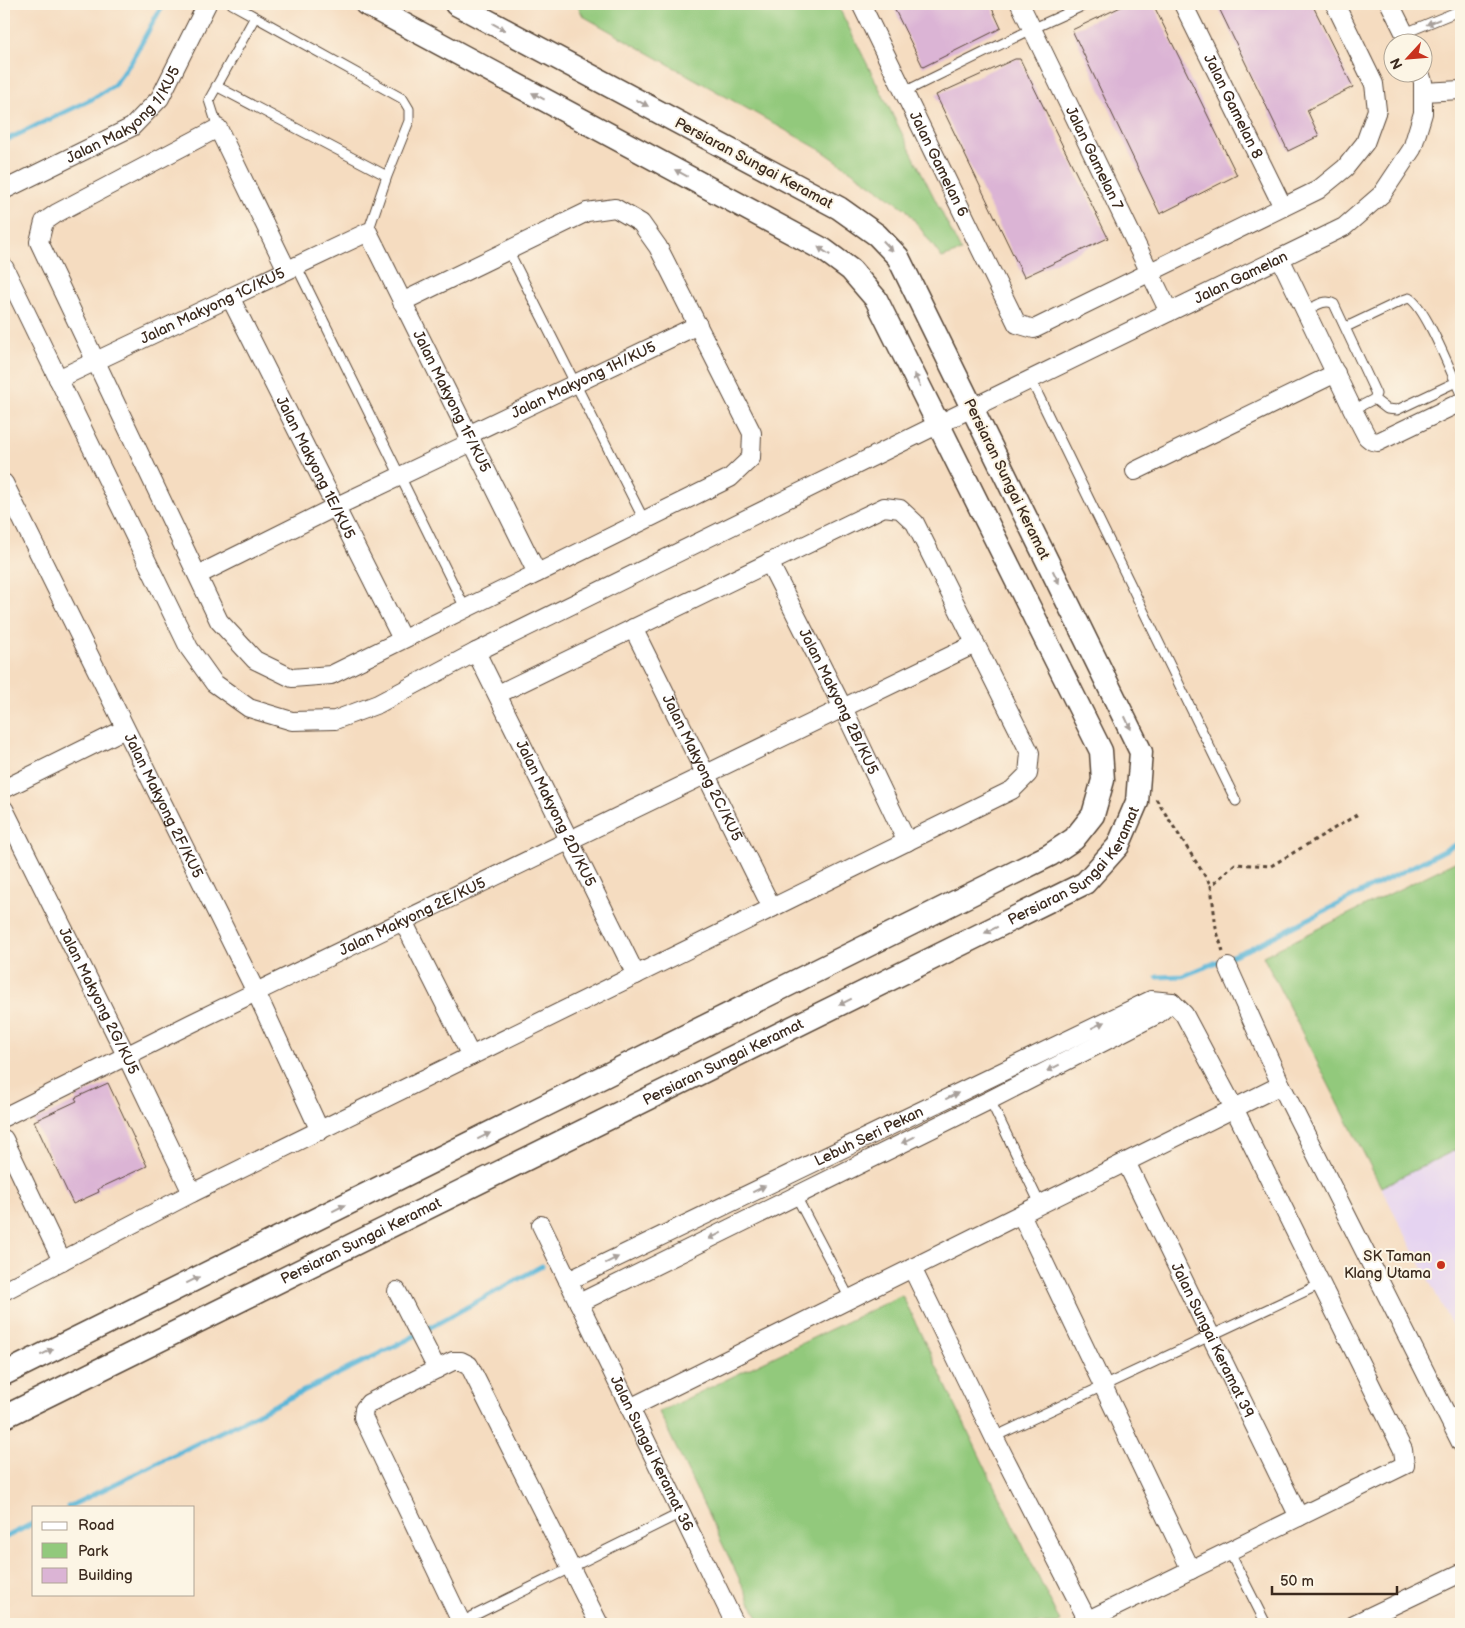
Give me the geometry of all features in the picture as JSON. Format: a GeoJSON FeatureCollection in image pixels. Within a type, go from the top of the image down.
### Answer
{"type":"FeatureCollection","features":[{"type":"Feature","properties":{"kind":"street","name":"Jalan Makyong 1/KU5"},"geometry":{"type":"LineString","coordinates":[[4,190],[132,127],[160,98],[207,4]]}},
{"type":"Feature","properties":{"kind":"street","name":"Persiaran Sungai Keramat"},"geometry":{"type":"LineString","coordinates":[[4,1374],[1050,855],[1074,839],[1093,815],[1103,780],[1101,751],[876,299],[851,270],[824,250],[366,4]]}},
{"type":"Feature","properties":{"kind":"street","name":"Persiaran Sungai Keramat"},"geometry":{"type":"LineString","coordinates":[[4,1417],[1085,883],[1118,846],[1137,802],[1141,752],[898,257],[877,235],[839,208],[456,4]]}},
{"type":"Feature","properties":{"kind":"street","name":"Jalan Gamelan 6"},"geometry":{"type":"LineString","coordinates":[[861,4],[1017,324],[1034,329],[1150,272]]}},
{"type":"Feature","properties":{"kind":"street","name":"Jalan Gamelan 7"},"geometry":{"type":"LineString","coordinates":[[1020,4],[1169,312]]}},
{"type":"Feature","properties":{"kind":"street","name":"Jalan Gamelan 8"},"geometry":{"type":"LineString","coordinates":[[1183,4],[1284,207]]}},
{"type":"Feature","properties":{"kind":"street"},"geometry":{"type":"LineString","coordinates":[[1150,272],[1318,190],[1345,168],[1365,143],[1377,110],[1374,84],[1335,4]]}},
{"type":"Feature","properties":{"kind":"street"},"geometry":{"type":"LineString","coordinates":[[1394,5],[1405,32]]}},
{"type":"Feature","properties":{"kind":"street","name":"Jalan Gamelan"},"geometry":{"type":"LineString","coordinates":[[4,266],[189,648],[214,683],[249,708],[292,722],[335,720],[378,704],[476,652],[1344,227],[1382,194],[1412,149],[1422,113],[1423,82]]}},
{"type":"Feature","properties":{"kind":"street"},"geometry":{"type":"LineString","coordinates":[[1423,92],[1461,90]]}},
{"type":"Feature","properties":{"kind":"street"},"geometry":{"type":"LineString","coordinates":[[292,268],[218,128],[57,213],[44,222],[39,242],[219,621],[255,660],[292,678],[331,675],[730,478],[751,458],[752,433],[658,247],[641,222],[615,208],[587,212],[402,302]]}},
{"type":"Feature","properties":{"kind":"street","name":"Jalan Makyong 1C/KU5"},"geometry":{"type":"LineString","coordinates":[[58,379],[368,232]]}},
{"type":"Feature","properties":{"kind":"street","name":"Jalan Makyong 1F/KU5"},"geometry":{"type":"LineString","coordinates":[[368,232],[537,573]]}},
{"type":"Feature","properties":{"kind":"street"},"geometry":{"type":"LineString","coordinates":[[1280,258],[1353,410],[1367,437],[1372,442],[1378,442],[1401,419],[1460,403]]}},
{"type":"Feature","properties":{"kind":"street","name":"Jalan Makyong 1E/KU5"},"geometry":{"type":"LineString","coordinates":[[230,297],[402,639]]}},
{"type":"Feature","properties":{"kind":"street","name":"Jalan Makyong 1H/KU5"},"geometry":{"type":"LineString","coordinates":[[198,575],[399,476],[576,383],[698,325]]}},
{"type":"Feature","properties":{"kind":"street"},"geometry":{"type":"LineString","coordinates":[[1135,471],[1336,374]]}},
{"type":"Feature","properties":{"kind":"street","name":"Jalan Makyong 2F/KU5"},"geometry":{"type":"LineString","coordinates":[[4,483],[9,509],[125,729],[256,992],[320,1130]]}},
{"type":"Feature","properties":{"kind":"street"},"geometry":{"type":"LineString","coordinates":[[4,1290],[192,1193],[1012,790],[1028,774],[1030,753],[914,523],[900,509],[884,507],[498,694]]}},
{"type":"Feature","properties":{"kind":"street","name":"Jalan Makyong 2B/KU5"},"geometry":{"type":"LineString","coordinates":[[769,562],[843,708],[907,842]]}},
{"type":"Feature","properties":{"kind":"street","name":"Jalan Makyong 2C/KU5"},"geometry":{"type":"LineString","coordinates":[[633,628],[772,908]]}},
{"type":"Feature","properties":{"kind":"street","name":"Jalan Makyong 2E/KU5"},"geometry":{"type":"LineString","coordinates":[[4,1117],[126,1055],[975,644]]}},
{"type":"Feature","properties":{"kind":"street","name":"Jalan Makyong 2D/KU5"},"geometry":{"type":"LineString","coordinates":[[476,652],[636,975]]}},
{"type":"Feature","properties":{"kind":"street"},"geometry":{"type":"LineString","coordinates":[[4,789],[125,729]]}},
{"type":"Feature","properties":{"kind":"street","name":"Jalan Makyong 2G/KU5"},"geometry":{"type":"LineString","coordinates":[[4,809],[192,1193]]}},
{"type":"Feature","properties":{"kind":"street"},"geometry":{"type":"LineString","coordinates":[[402,921],[471,1056]]}},
{"type":"Feature","properties":{"kind":"street"},"geometry":{"type":"LineString","coordinates":[[1225,960],[1281,1085],[1461,1442]]}},
{"type":"Feature","properties":{"kind":"street","name":"Lebuh Seri Pekan"},"geometry":{"type":"LineString","coordinates":[[568,1281],[1151,1000],[1172,1002]]}},
{"type":"Feature","properties":{"kind":"street"},"geometry":{"type":"LineString","coordinates":[[579,1303],[990,1100],[1158,1014],[1172,1002],[1184,1014],[1234,1108],[1403,1450],[1405,1465],[1084,1622],[912,1268]]}},
{"type":"Feature","properties":{"kind":"street"},"geometry":{"type":"LineString","coordinates":[[630,1408],[1281,1085]]}},
{"type":"Feature","properties":{"kind":"street"},"geometry":{"type":"LineString","coordinates":[[4,1139],[62,1261]]}},
{"type":"Feature","properties":{"kind":"street","name":"Jalan Sungai Keramat 39"},"geometry":{"type":"LineString","coordinates":[[1126,1162],[1299,1517]]}},
{"type":"Feature","properties":{"kind":"street"},"geometry":{"type":"LineString","coordinates":[[1021,1214],[1191,1570]]}},
{"type":"Feature","properties":{"kind":"street","name":"Jalan Sungai Keramat 36"},"geometry":{"type":"LineString","coordinates":[[541,1225],[735,1624]]}},
{"type":"Feature","properties":{"kind":"street"},"geometry":{"type":"LineString","coordinates":[[397,1291],[436,1369]]}},
{"type":"Feature","properties":{"kind":"street"},"geometry":{"type":"LineString","coordinates":[[461,1623],[363,1417],[364,1408],[370,1403],[453,1361],[461,1361],[469,1365],[598,1624]]}},
{"type":"Feature","properties":{"kind":"street"},"geometry":{"type":"LineString","coordinates":[[1354,1624],[1461,1573]]}},
{"type":"Feature","properties":{"kind":"lane"},"geometry":{"type":"LineString","coordinates":[[232,4],[403,99],[409,109],[409,121],[387,176],[368,232]]}},
{"type":"Feature","properties":{"kind":"lane"},"geometry":{"type":"LineString","coordinates":[[904,92],[1087,4]]}},
{"type":"Feature","properties":{"kind":"lane"},"geometry":{"type":"LineString","coordinates":[[1419,32],[1461,10]]}},
{"type":"Feature","properties":{"kind":"lane"},"geometry":{"type":"LineString","coordinates":[[218,128],[209,100],[255,17]]}},
{"type":"Feature","properties":{"kind":"lane"},"geometry":{"type":"LineString","coordinates":[[216,86],[387,176]]}},
{"type":"Feature","properties":{"kind":"lane"},"geometry":{"type":"LineString","coordinates":[[508,250],[644,520]]}},
{"type":"Feature","properties":{"kind":"lane"},"geometry":{"type":"LineString","coordinates":[[292,268],[465,608]]}},
{"type":"Feature","properties":{"kind":"lane"},"geometry":{"type":"LineString","coordinates":[[1346,327],[1409,298],[1415,302],[1421,311],[1456,382],[1460,403]]}},
{"type":"Feature","properties":{"kind":"lane"},"geometry":{"type":"LineString","coordinates":[[1306,311],[1326,301],[1331,301],[1346,327],[1376,394],[1374,399],[1353,410]]}},
{"type":"Feature","properties":{"kind":"lane"},"geometry":{"type":"LineString","coordinates":[[1031,380],[1236,801]]}},
{"type":"Feature","properties":{"kind":"lane"},"geometry":{"type":"LineString","coordinates":[[1374,399],[1401,419],[1456,382]]}},
{"type":"Feature","properties":{"kind":"lane"},"geometry":{"type":"LineString","coordinates":[[990,1100],[1040,1204]]}},
{"type":"Feature","properties":{"kind":"lane"},"geometry":{"type":"LineString","coordinates":[[796,1196],[850,1299]]}},
{"type":"Feature","properties":{"kind":"lane"},"geometry":{"type":"LineString","coordinates":[[994,1438],[1321,1284]]}},
{"type":"Feature","properties":{"kind":"lane"},"geometry":{"type":"LineString","coordinates":[[461,1623],[681,1513]]}},
{"type":"Feature","properties":{"kind":"lane"},"geometry":{"type":"LineString","coordinates":[[1229,1551],[1266,1624]]}},
{"type":"Feature","properties":{"kind":"path"},"geometry":{"type":"LineString","coordinates":[[1155,798],[1211,886],[1216,928],[1225,960]]}},
{"type":"Feature","properties":{"kind":"path"},"geometry":{"type":"LineString","coordinates":[[1211,886],[1235,864],[1271,866],[1360,813]]}},
{"type":"Feature","properties":{"kind":"shaded area","name":"SK Taman Klang Utama"},"geometry":{"type":"Polygon","coordinates":[[[1461,1147],[1461,1343],[1381,1187],[1461,1147]]]}},
{"type":"Feature","properties":{"kind":"green space"},"geometry":{"type":"Polygon","coordinates":[[[577,4],[837,4],[961,251],[942,258],[906,209],[824,152],[583,16],[577,4]]]}},
{"type":"Feature","properties":{"kind":"green space"},"geometry":{"type":"Polygon","coordinates":[[[1461,859],[1461,1147],[1381,1187],[1263,956],[1461,859]]]}},
{"type":"Feature","properties":{"kind":"green space"},"geometry":{"type":"Polygon","coordinates":[[[902,1295],[1060,1622],[1057,1624],[761,1624],[659,1412],[902,1295]]]}},
{"type":"Feature","properties":{"kind":"building"},"geometry":{"type":"Polygon","coordinates":[[[892,4],[990,4],[1001,28],[923,67],[892,4]]]}},
{"type":"Feature","properties":{"kind":"building"},"geometry":{"type":"Polygon","coordinates":[[[1127,4],[1153,4],[1237,175],[1160,214],[1072,30],[1127,4]]]}},
{"type":"Feature","properties":{"kind":"building"},"geometry":{"type":"Polygon","coordinates":[[[1217,4],[1312,4],[1353,87],[1307,110],[1319,136],[1288,151],[1217,4]]]}},
{"type":"Feature","properties":{"kind":"building"},"geometry":{"type":"Polygon","coordinates":[[[1015,59],[1020,59],[1108,238],[1024,277],[936,95],[1015,59]]]}},
{"type":"Feature","properties":{"kind":"building"},"geometry":{"type":"Polygon","coordinates":[[[108,1083],[147,1166],[98,1189],[99,1192],[73,1204],[34,1121],[77,1101],[75,1098],[108,1083]]]}},
{"type":"Feature","properties":{"kind":"waterway"},"geometry":{"type":"LineString","coordinates":[[4,141],[92,99],[114,85],[131,62],[163,4]]}},
{"type":"Feature","properties":{"kind":"waterway"},"geometry":{"type":"LineString","coordinates":[[1157,977],[1183,976],[1251,948],[1461,842]]}},
{"type":"Feature","properties":{"kind":"waterway"},"geometry":{"type":"LineString","coordinates":[[70,1506],[407,1340],[542,1266]]}},
{"type":"Feature","properties":{"kind":"waterway"},"geometry":{"type":"LineString","coordinates":[[4,1538],[32,1524]]}},
{"type":"Feature","properties":{"kind":"place","name":"SK Taman Klang Utama"},"geometry":{"type":"Point","coordinates":[1441,1265]}}]}
